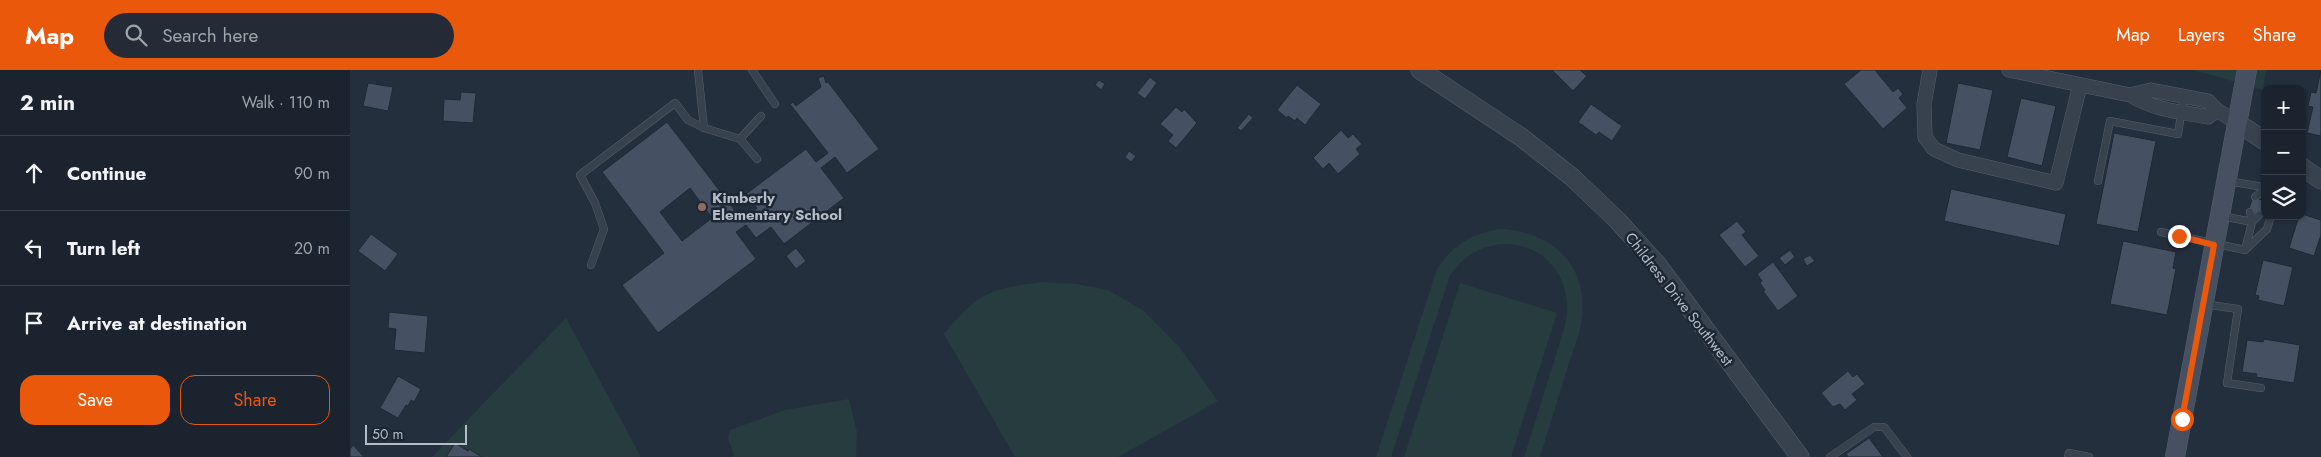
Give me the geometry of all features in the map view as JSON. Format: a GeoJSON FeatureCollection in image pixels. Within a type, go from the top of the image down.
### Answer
{"type":"FeatureCollection","features":[{"type":"Feature","properties":{"kind":"main road"},"geometry":{"type":"LineString","coordinates":[[2175,457],[2247,70]]}},
{"type":"Feature","properties":{"kind":"street","name":"Childress Drive Southwest"},"geometry":{"type":"LineString","coordinates":[[1420,70],[1521,137],[1572,177],[1617,220],[1656,264],[1800,457]]}},
{"type":"Feature","properties":{"kind":"street"},"geometry":{"type":"LineString","coordinates":[[1930,70],[1924,104],[1925,137],[1934,149],[1958,160],[2056,184],[2080,85]]}},
{"type":"Feature","properties":{"kind":"street"},"geometry":{"type":"LineString","coordinates":[[2009,70],[2130,95],[2146,105],[2181,112],[2208,117],[2217,110]]}},
{"type":"Feature","properties":{"kind":"street"},"geometry":{"type":"LineString","coordinates":[[2130,95],[2151,90],[2208,101],[2217,110],[2261,138]]}},
{"type":"Feature","properties":{"kind":"street"},"geometry":{"type":"LineString","coordinates":[[2306,170],[2321,180]]}},
{"type":"Feature","properties":{"kind":"lane"},"geometry":{"type":"LineString","coordinates":[[698,70],[704,128]]}},
{"type":"Feature","properties":{"kind":"lane"},"geometry":{"type":"LineString","coordinates":[[752,70],[775,104]]}},
{"type":"Feature","properties":{"kind":"lane"},"geometry":{"type":"LineString","coordinates":[[2098,181],[2110,122],[2178,134],[2184,96]]}},
{"type":"Feature","properties":{"kind":"lane"},"geometry":{"type":"LineString","coordinates":[[591,265],[604,229],[580,175],[675,103],[688,120],[704,128],[740,139],[757,159]]}},
{"type":"Feature","properties":{"kind":"lane"},"geometry":{"type":"LineString","coordinates":[[740,139],[761,116]]}},
{"type":"Feature","properties":{"kind":"lane"},"geometry":{"type":"LineString","coordinates":[[2226,180],[2261,187]]}},
{"type":"Feature","properties":{"kind":"lane"},"geometry":{"type":"LineString","coordinates":[[2255,198],[2261,191]]}},
{"type":"Feature","properties":{"kind":"lane"},"geometry":{"type":"LineString","coordinates":[[2245,250],[2252,222],[2250,212]]}},
{"type":"Feature","properties":{"kind":"lane"},"geometry":{"type":"LineString","coordinates":[[2252,222],[2259,215]]}},
{"type":"Feature","properties":{"kind":"lane"},"geometry":{"type":"LineString","coordinates":[[2219,216],[2252,222]]}},
{"type":"Feature","properties":{"kind":"lane"},"geometry":{"type":"LineString","coordinates":[[2245,250],[2267,230],[2270,220]]}},
{"type":"Feature","properties":{"kind":"lane"},"geometry":{"type":"LineString","coordinates":[[2161,232],[2214,245],[2245,250]]}},
{"type":"Feature","properties":{"kind":"lane"},"geometry":{"type":"LineString","coordinates":[[2203,304],[2238,309],[2227,383],[2261,388]]}},
{"type":"Feature","properties":{"kind":"lane"},"geometry":{"type":"LineString","coordinates":[[1830,457],[1866,431],[1874,427],[1884,426],[1907,457]]}},
{"type":"Feature","properties":{"kind":"lane"},"geometry":{"type":"LineString","coordinates":[[2068,457],[2069,453],[2089,457]]}},
{"type":"Feature","properties":{"kind":"green space"},"geometry":{"type":"Polygon","coordinates":[[[2194,70],[2266,70],[2264,85],[2261,85],[2261,89],[2194,70]]]}},
{"type":"Feature","properties":{"kind":"green space"},"geometry":{"type":"Polygon","coordinates":[[[1499,229],[1517,231],[1533,236],[1548,243],[1561,253],[1571,265],[1578,280],[1582,296],[1582,315],[1578,334],[1540,457],[1524,457],[1565,326],[1567,300],[1560,278],[1548,261],[1530,249],[1510,244],[1489,246],[1468,256],[1450,275],[1391,457],[1376,457],[1437,269],[1450,253],[1463,242],[1480,234],[1499,229]]]}},
{"type":"Feature","properties":{"kind":"green space"},"geometry":{"type":"Polygon","coordinates":[[[1042,282],[1076,284],[1108,290],[1144,311],[1180,348],[1218,401],[1118,457],[1015,457],[944,334],[966,310],[986,295],[1009,287],[1042,282]]]}},
{"type":"Feature","properties":{"kind":"green space"},"geometry":{"type":"Polygon","coordinates":[[[1460,283],[1557,313],[1511,457],[1404,457],[1460,283]]]}},
{"type":"Feature","properties":{"kind":"green space"},"geometry":{"type":"Polygon","coordinates":[[[566,318],[641,457],[432,457],[566,318]]]}},
{"type":"Feature","properties":{"kind":"green space"},"geometry":{"type":"Polygon","coordinates":[[[849,399],[857,432],[856,457],[734,457],[728,438],[730,430],[785,410],[849,399]]]}},
{"type":"Feature","properties":{"kind":"building"},"geometry":{"type":"Polygon","coordinates":[[[1552,70],[1580,70],[1587,76],[1573,91],[1552,70]]]}},
{"type":"Feature","properties":{"kind":"building"},"geometry":{"type":"Polygon","coordinates":[[[1861,70],[1875,70],[1893,92],[1898,88],[1903,94],[1899,98],[1907,108],[1883,129],[1844,84],[1861,70]]]}},
{"type":"Feature","properties":{"kind":"building"},"geometry":{"type":"Polygon","coordinates":[[[2321,70],[2321,136],[2307,133],[2313,107],[2308,106],[2311,92],[2316,93],[2321,70]]]}},
{"type":"Feature","properties":{"kind":"building"},"geometry":{"type":"Polygon","coordinates":[[[824,76],[826,83],[828,82],[879,149],[847,173],[835,157],[821,168],[844,198],[784,244],[771,227],[756,238],[746,225],[736,232],[756,259],[658,333],[622,285],[664,253],[602,172],[667,122],[742,220],[757,208],[746,194],[806,149],[816,162],[828,153],[790,104],[793,102],[796,106],[821,87],[818,78],[824,76]],[[690,188],[660,212],[682,241],[712,218],[690,188]]]}},
{"type":"Feature","properties":{"kind":"building"},"geometry":{"type":"Polygon","coordinates":[[[1150,77],[1157,83],[1145,99],[1137,93],[1150,77]]]}},
{"type":"Feature","properties":{"kind":"building"},"geometry":{"type":"Polygon","coordinates":[[[1099,80],[1105,84],[1101,90],[1095,85],[1099,80]]]}},
{"type":"Feature","properties":{"kind":"building"},"geometry":{"type":"Polygon","coordinates":[[[368,83],[393,87],[388,111],[363,106],[368,83]]]}},
{"type":"Feature","properties":{"kind":"building"},"geometry":{"type":"Polygon","coordinates":[[[1958,83],[1993,90],[1980,150],[1946,143],[1958,83]]]}},
{"type":"Feature","properties":{"kind":"building"},"geometry":{"type":"Polygon","coordinates":[[[1297,85],[1321,104],[1305,125],[1297,118],[1295,121],[1288,116],[1287,118],[1277,110],[1297,85]]]}},
{"type":"Feature","properties":{"kind":"building"},"geometry":{"type":"Polygon","coordinates":[[[461,92],[476,93],[473,123],[443,121],[444,99],[460,100],[461,92]]]}},
{"type":"Feature","properties":{"kind":"building"},"geometry":{"type":"Polygon","coordinates":[[[2021,98],[2056,106],[2042,166],[2007,157],[2021,98]]]}},
{"type":"Feature","properties":{"kind":"building"},"geometry":{"type":"Polygon","coordinates":[[[1591,104],[1622,126],[1612,141],[1599,132],[1596,135],[1578,122],[1591,104]]]}},
{"type":"Feature","properties":{"kind":"building"},"geometry":{"type":"Polygon","coordinates":[[[1176,107],[1182,112],[1184,109],[1197,123],[1176,148],[1168,141],[1173,135],[1160,124],[1176,107]]]}},
{"type":"Feature","properties":{"kind":"building"},"geometry":{"type":"Polygon","coordinates":[[[1249,114],[1253,118],[1241,131],[1237,128],[1249,114]]]}},
{"type":"Feature","properties":{"kind":"building"},"geometry":{"type":"Polygon","coordinates":[[[1341,130],[1348,138],[1353,134],[1362,144],[1356,149],[1360,154],[1338,174],[1329,163],[1323,169],[1313,158],[1341,130]]]}},
{"type":"Feature","properties":{"kind":"building"},"geometry":{"type":"Polygon","coordinates":[[[2114,133],[2156,141],[2138,232],[2096,224],[2114,133]]]}},
{"type":"Feature","properties":{"kind":"building"},"geometry":{"type":"Polygon","coordinates":[[[1129,151],[1136,156],[1131,162],[1125,157],[1129,151]]]}},
{"type":"Feature","properties":{"kind":"building"},"geometry":{"type":"Polygon","coordinates":[[[1951,189],[2066,214],[2059,246],[1944,221],[1951,189]]]}},
{"type":"Feature","properties":{"kind":"building"},"geometry":{"type":"Polygon","coordinates":[[[2253,197],[2261,200],[2261,216],[2248,211],[2253,197]]]}},
{"type":"Feature","properties":{"kind":"building"},"geometry":{"type":"Polygon","coordinates":[[[2306,215],[2321,220],[2321,235],[2314,256],[2289,248],[2298,220],[2306,220],[2306,215]]]}},
{"type":"Feature","properties":{"kind":"building"},"geometry":{"type":"Polygon","coordinates":[[[1737,221],[1746,232],[1742,235],[1759,256],[1745,267],[1719,235],[1737,221]]]}},
{"type":"Feature","properties":{"kind":"building"},"geometry":{"type":"Polygon","coordinates":[[[371,234],[398,254],[385,271],[358,251],[371,234]]]}},
{"type":"Feature","properties":{"kind":"building"},"geometry":{"type":"Polygon","coordinates":[[[2123,241],[2176,252],[2173,268],[2176,269],[2167,315],[2110,304],[2123,241]]]}},
{"type":"Feature","properties":{"kind":"building"},"geometry":{"type":"Polygon","coordinates":[[[796,248],[806,261],[796,269],[786,256],[796,248]]]}},
{"type":"Feature","properties":{"kind":"building"},"geometry":{"type":"Polygon","coordinates":[[[1790,250],[1795,257],[1785,265],[1779,258],[1790,250]]]}},
{"type":"Feature","properties":{"kind":"building"},"geometry":{"type":"Polygon","coordinates":[[[1810,255],[1815,261],[1807,266],[1803,259],[1810,255]]]}},
{"type":"Feature","properties":{"kind":"building"},"geometry":{"type":"Polygon","coordinates":[[[2263,260],[2293,267],[2284,306],[2258,300],[2259,296],[2255,295],[2263,260]]]}},
{"type":"Feature","properties":{"kind":"building"},"geometry":{"type":"Polygon","coordinates":[[[1773,262],[1798,296],[1778,311],[1763,291],[1765,290],[1760,283],[1762,281],[1757,274],[1773,262]]]}},
{"type":"Feature","properties":{"kind":"building"},"geometry":{"type":"Polygon","coordinates":[[[389,312],[428,316],[425,353],[394,350],[396,329],[388,328],[389,312]]]}},
{"type":"Feature","properties":{"kind":"building"},"geometry":{"type":"Polygon","coordinates":[[[2264,339],[2300,345],[2294,383],[2256,377],[2257,374],[2242,372],[2247,340],[2263,342],[2264,339]]]}},
{"type":"Feature","properties":{"kind":"building"},"geometry":{"type":"Polygon","coordinates":[[[1848,371],[1853,377],[1857,374],[1865,384],[1852,394],[1857,400],[1845,410],[1840,404],[1833,407],[1821,393],[1848,371]]]}},
{"type":"Feature","properties":{"kind":"building"},"geometry":{"type":"Polygon","coordinates":[[[398,376],[421,389],[414,402],[411,400],[408,406],[406,405],[398,418],[380,408],[398,376]]]}},
{"type":"Feature","properties":{"kind":"building"},"geometry":{"type":"Polygon","coordinates":[[[1869,438],[1883,457],[1848,457],[1846,454],[1869,438]]]}},
{"type":"Feature","properties":{"kind":"building"},"geometry":{"type":"Polygon","coordinates":[[[455,443],[468,451],[469,449],[482,457],[446,457],[455,443]]]}},
{"type":"Feature","properties":{"kind":"building"},"geometry":{"type":"Polygon","coordinates":[[[353,445],[364,457],[350,457],[350,449],[353,445]]]}},
{"type":"Feature","properties":{"kind":"place","name":"Kimberly Elementary School"},"geometry":{"type":"Point","coordinates":[702,207]}},
{"type":"Feature","properties":{"kind":"route"},"geometry":{"type":"LineString","coordinates":[[2179,236],[2214,245],[2182,419]]}}]}
